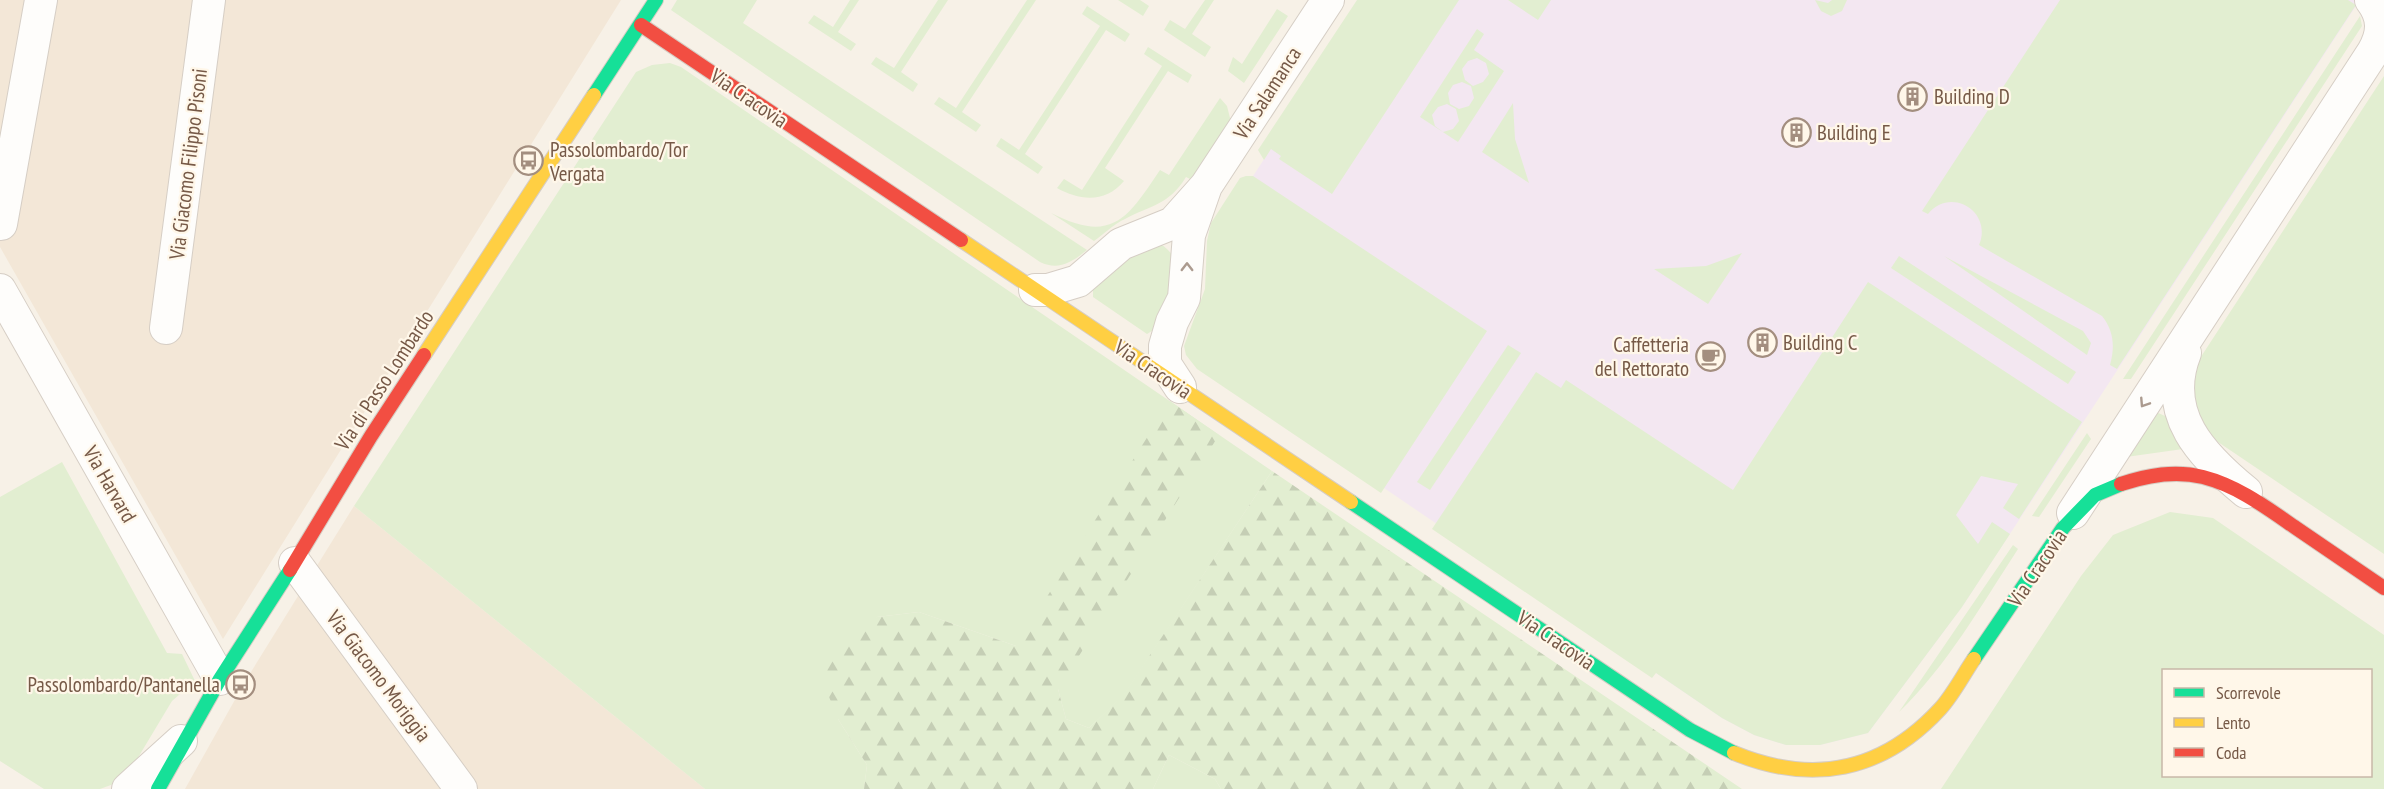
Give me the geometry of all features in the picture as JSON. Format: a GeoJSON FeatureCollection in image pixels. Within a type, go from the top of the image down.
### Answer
{"type":"FeatureCollection","features":[{"type":"Feature","properties":{"kind":"street"},"geometry":{"type":"LineString","coordinates":[[1,224],[41,0]]}},
{"type":"Feature","properties":{"kind":"street","name":"Via Giacomo Filippo Pisoni"},"geometry":{"type":"LineString","coordinates":[[166,328],[209,0]]}},
{"type":"Feature","properties":{"kind":"street","name":"Via di Passo Lombardo"},"geometry":{"type":"LineString","coordinates":[[186,736],[295,563],[371,436],[656,0]]}},
{"type":"Feature","properties":{"kind":"street","name":"Via Salamanca"},"geometry":{"type":"LineString","coordinates":[[1035,290],[1048,291],[1071,284],[1121,244],[1173,223],[1206,186],[1328,0]]}},
{"type":"Feature","properties":{"kind":"street"},"geometry":{"type":"LineString","coordinates":[[2063,528],[2373,52],[2384,28],[2380,11],[2371,0]]}},
{"type":"Feature","properties":{"kind":"street","name":"Via Cracovia"},"geometry":{"type":"LineString","coordinates":[[641,25],[1698,735],[1723,751],[1773,768],[1803,773],[1843,770],[1883,756],[1917,734],[1947,699],[2063,528],[2095,495],[2147,476],[2172,474],[2202,477],[2231,487],[2261,504]]}},
{"type":"Feature","properties":{"kind":"street","name":"Via Salamanca"},"geometry":{"type":"LineString","coordinates":[[1179,387],[1165,364],[1165,346],[1172,322],[1184,298],[1189,235],[1206,186]]}},
{"type":"Feature","properties":{"kind":"street","name":"Via Salamanca"},"geometry":{"type":"LineString","coordinates":[[1091,328],[1084,316],[1083,292],[1098,263]]}},
{"type":"Feature","properties":{"kind":"street","name":"Via Harvard"},"geometry":{"type":"LineString","coordinates":[[0,290],[220,679]]}},
{"type":"Feature","properties":{"kind":"street"},"geometry":{"type":"LineString","coordinates":[[2198,319],[2178,377],[2177,401],[2182,417],[2206,455],[2261,504],[2384,588]]}},
{"type":"Feature","properties":{"kind":"street","name":"Via Salamanca"},"geometry":{"type":"LineString","coordinates":[[1116,345],[1133,348],[1142,345],[1161,334],[1172,322]]}},
{"type":"Feature","properties":{"kind":"street","name":"Via Giacomo Moriggia"},"geometry":{"type":"LineString","coordinates":[[295,563],[461,789]]}},
{"type":"Feature","properties":{"kind":"street"},"geometry":{"type":"LineString","coordinates":[[151,789],[186,736]]}},
{"type":"Feature","properties":{"kind":"shaded area"},"geometry":{"type":"Polygon","coordinates":[[[0,0],[621,0],[223,639],[0,247],[0,0]]]}},
{"type":"Feature","properties":{"kind":"shaded area"},"geometry":{"type":"Polygon","coordinates":[[[1368,0],[2360,0],[1962,607],[1868,733],[1820,745],[1786,745],[1754,735],[1722,718],[1243,392],[1227,216],[1368,0]]]}},
{"type":"Feature","properties":{"kind":"shaded area"},"geometry":{"type":"Polygon","coordinates":[[[354,506],[705,789],[185,789],[246,680],[354,506]]]}},
{"type":"Feature","properties":{"kind":"green space"},"geometry":{"type":"Polygon","coordinates":[[[677,0],[757,0],[743,23],[1087,250],[1065,264],[1053,266],[1040,262],[671,10],[677,0]]]}},
{"type":"Feature","properties":{"kind":"green space"},"geometry":{"type":"Polygon","coordinates":[[[850,0],[859,0],[838,32],[856,44],[851,51],[808,23],[814,15],[833,27],[850,0]]]}},
{"type":"Feature","properties":{"kind":"green space"},"geometry":{"type":"Polygon","coordinates":[[[938,0],[948,0],[901,72],[918,84],[913,92],[871,64],[876,57],[894,68],[938,0]]]}},
{"type":"Feature","properties":{"kind":"green space"},"geometry":{"type":"Polygon","coordinates":[[[1027,0],[1036,0],[962,112],[981,125],[976,132],[934,104],[939,97],[956,108],[1027,0]]]}},
{"type":"Feature","properties":{"kind":"green space"},"geometry":{"type":"Polygon","coordinates":[[[1118,0],[1140,0],[1149,6],[1143,16],[1118,0]]]}},
{"type":"Feature","properties":{"kind":"green space"},"geometry":{"type":"Polygon","coordinates":[[[1205,0],[1214,0],[1192,34],[1211,47],[1205,57],[1164,30],[1170,20],[1185,29],[1205,0]]]}},
{"type":"Feature","properties":{"kind":"green space"},"geometry":{"type":"Polygon","coordinates":[[[1357,0],[1459,0],[1332,194],[1279,159],[1281,156],[1271,149],[1264,160],[1258,150],[1357,0]]]}},
{"type":"Feature","properties":{"kind":"green space"},"geometry":{"type":"Polygon","coordinates":[[[1508,0],[1551,0],[1538,20],[1508,0]]]}},
{"type":"Feature","properties":{"kind":"green space"},"geometry":{"type":"Polygon","coordinates":[[[1815,0],[1828,3],[1832,0],[1847,0],[1842,11],[1831,16],[1821,11],[1815,0]]]}},
{"type":"Feature","properties":{"kind":"green space"},"geometry":{"type":"Polygon","coordinates":[[[2060,0],[2348,0],[2356,5],[2117,369],[2110,365],[2113,352],[2112,339],[2109,327],[2102,316],[1979,245],[1982,233],[1975,213],[1958,203],[1948,202],[1937,206],[1928,214],[1922,211],[2060,0]]]}},
{"type":"Feature","properties":{"kind":"green space"},"geometry":{"type":"Polygon","coordinates":[[[1087,6],[1130,34],[1125,42],[1106,30],[1025,154],[1043,167],[1038,174],[996,146],[1001,138],[1019,150],[1100,26],[1082,14],[1087,6]]]}},
{"type":"Feature","properties":{"kind":"green space"},"geometry":{"type":"Polygon","coordinates":[[[1277,9],[1288,16],[1244,83],[1228,71],[1233,57],[1242,64],[1277,9]]]}},
{"type":"Feature","properties":{"kind":"green space"},"geometry":{"type":"Polygon","coordinates":[[[2360,16],[2362,26],[2131,379],[2123,379],[2360,16]]]}},
{"type":"Feature","properties":{"kind":"green space"},"geometry":{"type":"Polygon","coordinates":[[[1477,29],[1484,34],[1474,50],[1504,71],[1458,142],[1420,117],[1477,29]],[[1477,58],[1468,61],[1462,69],[1465,80],[1473,86],[1483,82],[1489,74],[1486,63],[1477,58]],[[1462,82],[1453,85],[1448,93],[1450,104],[1459,109],[1469,106],[1474,98],[1471,86],[1462,82]],[[1447,104],[1438,107],[1432,115],[1435,126],[1443,132],[1453,129],[1459,121],[1456,109],[1447,104]]]}},
{"type":"Feature","properties":{"kind":"green space"},"geometry":{"type":"Polygon","coordinates":[[[1148,47],[1192,75],[1188,83],[1168,71],[1105,168],[1124,181],[1117,188],[1092,198],[1057,188],[1064,179],[1082,190],[1162,66],[1144,54],[1148,47]]]}},
{"type":"Feature","properties":{"kind":"green space"},"geometry":{"type":"Polygon","coordinates":[[[670,63],[681,67],[1272,471],[1124,695],[1089,728],[1066,719],[1058,689],[1016,646],[919,612],[877,617],[838,719],[867,765],[864,789],[705,789],[354,506],[636,72],[652,65],[670,63]]]}},
{"type":"Feature","properties":{"kind":"green space"},"geometry":{"type":"Polygon","coordinates":[[[2384,76],[2384,554],[2218,442],[2198,417],[2194,401],[2193,369],[2384,76]]]}},
{"type":"Feature","properties":{"kind":"green space"},"geometry":{"type":"Polygon","coordinates":[[[1220,98],[1227,106],[1231,122],[1194,181],[1186,177],[1166,199],[1121,221],[1094,241],[1051,213],[1089,226],[1104,226],[1116,222],[1138,202],[1160,170],[1169,175],[1220,98]]]}},
{"type":"Feature","properties":{"kind":"green space"},"geometry":{"type":"Polygon","coordinates":[[[1513,103],[1515,139],[1529,183],[1482,152],[1513,103]]]}},
{"type":"Feature","properties":{"kind":"green space"},"geometry":{"type":"Polygon","coordinates":[[[1253,176],[1487,331],[1381,493],[1197,369],[1186,355],[1184,346],[1205,289],[1207,241],[1211,223],[1240,178],[1253,176]]]}},
{"type":"Feature","properties":{"kind":"green space"},"geometry":{"type":"Polygon","coordinates":[[[1160,244],[1170,252],[1175,262],[1176,272],[1170,296],[1155,329],[1147,334],[1093,297],[1093,289],[1125,256],[1160,244]]]}},
{"type":"Feature","properties":{"kind":"green space"},"geometry":{"type":"Polygon","coordinates":[[[1742,253],[1708,304],[1654,269],[1706,266],[1742,253]]]}},
{"type":"Feature","properties":{"kind":"green space"},"geometry":{"type":"Polygon","coordinates":[[[1899,256],[2076,372],[2068,384],[1891,268],[1899,256]]]}},
{"type":"Feature","properties":{"kind":"green space"},"geometry":{"type":"Polygon","coordinates":[[[1944,256],[2083,331],[2091,343],[2087,355],[1944,256]]]}},
{"type":"Feature","properties":{"kind":"green space"},"geometry":{"type":"Polygon","coordinates":[[[1868,282],[2082,422],[2019,519],[2003,508],[2018,484],[1981,476],[1956,515],[1978,544],[1992,522],[2010,534],[1962,607],[1868,733],[1820,745],[1786,745],[1754,735],[1722,718],[1656,673],[1652,678],[1432,529],[1536,372],[1561,388],[1566,380],[1733,490],[1868,282]]]}},
{"type":"Feature","properties":{"kind":"green space"},"geometry":{"type":"Polygon","coordinates":[[[1508,345],[1521,353],[1430,490],[1417,482],[1508,345]]]}},
{"type":"Feature","properties":{"kind":"green space"},"geometry":{"type":"Polygon","coordinates":[[[1170,401],[1219,435],[1058,689],[1066,719],[1089,728],[1124,694],[1272,471],[1742,789],[1221,789],[1215,779],[1169,755],[1153,789],[864,789],[867,765],[838,719],[821,677],[840,642],[877,617],[919,612],[1016,646],[1170,401]]]}},
{"type":"Feature","properties":{"kind":"green space"},"geometry":{"type":"Polygon","coordinates":[[[2154,411],[2167,417],[2183,449],[2126,457],[2154,411]]]}},
{"type":"Feature","properties":{"kind":"green space"},"geometry":{"type":"Polygon","coordinates":[[[2087,433],[2091,439],[2039,517],[2032,516],[2087,433]]]}},
{"type":"Feature","properties":{"kind":"green space"},"geometry":{"type":"Polygon","coordinates":[[[62,462],[167,653],[182,654],[195,681],[172,701],[133,766],[119,782],[100,789],[44,789],[0,761],[0,497],[62,462]]]}},
{"type":"Feature","properties":{"kind":"green space"},"geometry":{"type":"Polygon","coordinates":[[[2170,512],[2213,518],[2384,635],[2384,789],[1941,789],[2081,576],[2113,535],[2170,512]]]}},
{"type":"Feature","properties":{"kind":"green space"},"geometry":{"type":"Polygon","coordinates":[[[2013,545],[2018,549],[1963,634],[1933,675],[1899,712],[2013,545]]]}},
{"type":"Feature","properties":{"kind":"green space"},"geometry":{"type":"Polygon","coordinates":[[[1169,755],[1215,779],[1221,789],[1153,789],[1169,755]]]}},
{"type":"Feature","properties":{"kind":"traffic: fast"},"geometry":{"type":"LineString","coordinates":[[594,95],[656,0]]}},
{"type":"Feature","properties":{"kind":"traffic: fast"},"geometry":{"type":"LineString","coordinates":[[1974,659],[2063,528],[2095,495],[2121,484]]}},
{"type":"Feature","properties":{"kind":"traffic: fast"},"geometry":{"type":"LineString","coordinates":[[1351,502],[1690,730],[1734,753]]}},
{"type":"Feature","properties":{"kind":"traffic: fast"},"geometry":{"type":"LineString","coordinates":[[158,789],[220,679],[290,570]]}},
{"type":"Feature","properties":{"kind":"traffic: slow"},"geometry":{"type":"LineString","coordinates":[[424,355],[594,95]]}},
{"type":"Feature","properties":{"kind":"traffic: slow"},"geometry":{"type":"LineString","coordinates":[[961,240],[1351,502]]}},
{"type":"Feature","properties":{"kind":"traffic: slow"},"geometry":{"type":"LineString","coordinates":[[1734,753],[1763,763],[1818,770],[1844,767],[1870,759],[1894,747],[1918,730],[1940,709],[1974,659]]}},
{"type":"Feature","properties":{"kind":"traffic: jam"},"geometry":{"type":"LineString","coordinates":[[641,25],[961,240]]}},
{"type":"Feature","properties":{"kind":"traffic: jam"},"geometry":{"type":"LineString","coordinates":[[290,570],[371,436],[424,355]]}},
{"type":"Feature","properties":{"kind":"traffic: jam"},"geometry":{"type":"LineString","coordinates":[[2121,484],[2151,476],[2172,474],[2193,475],[2216,481],[2263,505],[2384,588]]}},
{"type":"Feature","properties":{"kind":"place","name":"Building D"},"geometry":{"type":"Point","coordinates":[1913,96]}},
{"type":"Feature","properties":{"kind":"place","name":"Building E"},"geometry":{"type":"Point","coordinates":[1796,132]}},
{"type":"Feature","properties":{"kind":"place","name":"Passolombardo/Tor Vergata"},"geometry":{"type":"Point","coordinates":[529,161]}},
{"type":"Feature","properties":{"kind":"place","name":"Building C"},"geometry":{"type":"Point","coordinates":[1762,342]}},
{"type":"Feature","properties":{"kind":"place","name":"Caffetteria del Rettorato"},"geometry":{"type":"Point","coordinates":[1710,356]}},
{"type":"Feature","properties":{"kind":"place","name":"Passolombardo/Pantanella"},"geometry":{"type":"Point","coordinates":[241,684]}}]}
